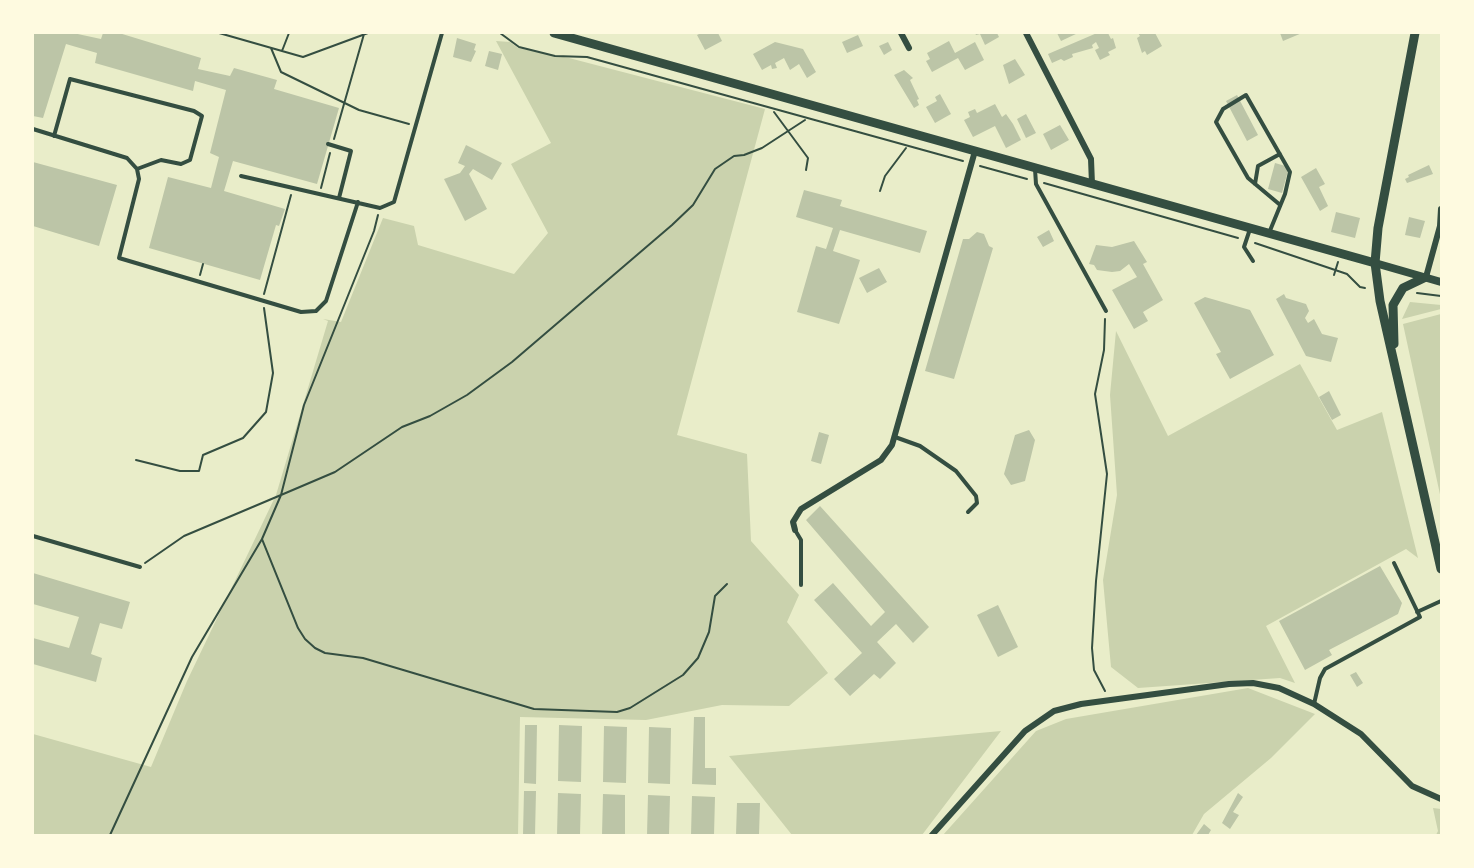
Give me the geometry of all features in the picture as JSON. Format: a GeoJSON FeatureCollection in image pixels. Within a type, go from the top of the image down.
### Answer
{"type":"FeatureCollection","features":[{"type":"Feature","properties":{"kind":"main road"},"geometry":{"type":"LineString","coordinates":[[554,33],[1375,263]]}},
{"type":"Feature","properties":{"kind":"main road"},"geometry":{"type":"LineString","coordinates":[[1415,33],[1380,220],[1375,263],[1380,301],[1441,569]]}},
{"type":"Feature","properties":{"kind":"main road"},"geometry":{"type":"LineString","coordinates":[[1395,364],[1393,305],[1403,288],[1426,277]]}},
{"type":"Feature","properties":{"kind":"street"},"geometry":{"type":"LineString","coordinates":[[902,33],[909,48]]}},
{"type":"Feature","properties":{"kind":"street"},"geometry":{"type":"LineString","coordinates":[[1026,33],[1091,159],[1092,184]]}},
{"type":"Feature","properties":{"kind":"street"},"geometry":{"type":"LineString","coordinates":[[795,530],[793,522],[801,509],[881,460],[888,452],[895,437],[975,152]]}},
{"type":"Feature","properties":{"kind":"street"},"geometry":{"type":"LineString","coordinates":[[1426,277],[1440,225],[1441,209]]}},
{"type":"Feature","properties":{"kind":"street"},"geometry":{"type":"LineString","coordinates":[[1375,263],[1441,282]]}},
{"type":"Feature","properties":{"kind":"street"},"geometry":{"type":"LineString","coordinates":[[932,835],[1036,722],[1071,705],[1112,701],[1190,688],[1252,683],[1279,688],[1314,704],[1361,734],[1412,786],[1441,799]]}},
{"type":"Feature","properties":{"kind":"lane"},"geometry":{"type":"LineString","coordinates":[[241,176],[380,208],[394,202],[442,33]]}},
{"type":"Feature","properties":{"kind":"lane"},"geometry":{"type":"LineString","coordinates":[[54,135],[70,79],[194,111],[202,116],[190,160],[181,164],[161,160],[137,169]]}},
{"type":"Feature","properties":{"kind":"lane"},"geometry":{"type":"LineString","coordinates":[[1269,234],[1279,204],[1285,194],[1290,172],[1246,95],[1223,109],[1216,122],[1248,178],[1279,204]]}},
{"type":"Feature","properties":{"kind":"lane"},"geometry":{"type":"LineString","coordinates":[[33,129],[127,158],[137,169],[139,180],[119,258],[301,312],[316,311],[326,301],[358,202]]}},
{"type":"Feature","properties":{"kind":"lane"},"geometry":{"type":"LineString","coordinates":[[330,145],[351,151],[339,198]]}},
{"type":"Feature","properties":{"kind":"lane"},"geometry":{"type":"LineString","coordinates":[[1256,184],[1258,166],[1280,153]]}},
{"type":"Feature","properties":{"kind":"lane"},"geometry":{"type":"LineString","coordinates":[[1035,168],[1035,181],[1106,311]]}},
{"type":"Feature","properties":{"kind":"lane"},"geometry":{"type":"LineString","coordinates":[[1250,228],[1244,247],[1253,261]]}},
{"type":"Feature","properties":{"kind":"lane"},"geometry":{"type":"LineString","coordinates":[[895,437],[928,451],[956,471],[976,496],[977,503],[968,512]]}},
{"type":"Feature","properties":{"kind":"lane"},"geometry":{"type":"LineString","coordinates":[[795,530],[801,540],[801,585]]}},
{"type":"Feature","properties":{"kind":"lane"},"geometry":{"type":"LineString","coordinates":[[33,536],[140,567]]}},
{"type":"Feature","properties":{"kind":"lane"},"geometry":{"type":"LineString","coordinates":[[1314,704],[1320,678],[1325,669],[1420,617],[1394,563]]}},
{"type":"Feature","properties":{"kind":"lane"},"geometry":{"type":"LineString","coordinates":[[1418,612],[1441,601]]}},
{"type":"Feature","properties":{"kind":"path"},"geometry":{"type":"LineString","coordinates":[[219,33],[303,57],[366,34]]}},
{"type":"Feature","properties":{"kind":"path"},"geometry":{"type":"LineString","coordinates":[[282,51],[289,33]]}},
{"type":"Feature","properties":{"kind":"path"},"geometry":{"type":"LineString","coordinates":[[500,33],[519,47],[555,56],[587,57],[964,161]]}},
{"type":"Feature","properties":{"kind":"path"},"geometry":{"type":"LineString","coordinates":[[319,194],[330,145],[366,34]]}},
{"type":"Feature","properties":{"kind":"path"},"geometry":{"type":"LineString","coordinates":[[271,48],[281,72],[359,110],[417,127]]}},
{"type":"Feature","properties":{"kind":"path"},"geometry":{"type":"LineString","coordinates":[[774,112],[808,158],[806,171]]}},
{"type":"Feature","properties":{"kind":"path"},"geometry":{"type":"LineString","coordinates":[[140,567],[184,536],[335,472],[402,427],[430,416],[467,395],[512,362],[693,205],[715,169],[734,156],[762,148],[805,120]]}},
{"type":"Feature","properties":{"kind":"path"},"geometry":{"type":"LineString","coordinates":[[880,191],[885,176],[906,148]]}},
{"type":"Feature","properties":{"kind":"path"},"geometry":{"type":"LineString","coordinates":[[981,166],[1246,240],[1347,274],[1360,288],[1365,288]]}},
{"type":"Feature","properties":{"kind":"path"},"geometry":{"type":"LineString","coordinates":[[136,459],[180,471],[199,471],[202,455],[243,438],[266,412],[273,372],[263,300],[293,188]]}},
{"type":"Feature","properties":{"kind":"path"},"geometry":{"type":"LineString","coordinates":[[110,835],[192,657],[262,539],[281,495],[304,405],[374,231],[380,208]]}},
{"type":"Feature","properties":{"kind":"path"},"geometry":{"type":"LineString","coordinates":[[1415,292],[1441,296]]}},
{"type":"Feature","properties":{"kind":"path"},"geometry":{"type":"LineString","coordinates":[[1106,311],[1104,350],[1095,394],[1107,474],[1092,648],[1094,670],[1112,701]]}},
{"type":"Feature","properties":{"kind":"path"},"geometry":{"type":"LineString","coordinates":[[262,539],[298,628],[315,648],[325,653],[374,661],[534,709],[617,712],[630,708],[683,675],[698,658],[709,632],[715,596],[727,584]]}},
{"type":"Feature","properties":{"kind":"green space"},"geometry":{"type":"Polygon","coordinates":[[[496,41],[510,42],[518,48],[569,58],[765,109],[677,435],[747,454],[751,541],[799,595],[787,622],[828,673],[789,706],[722,705],[646,720],[520,717],[518,835],[33,835],[33,734],[151,767],[187,681],[276,495],[328,321],[323,319],[341,322],[383,218],[414,226],[418,245],[514,274],[548,233],[511,164],[551,143],[496,41]]]}},
{"type":"Feature","properties":{"kind":"green space"},"geometry":{"type":"Polygon","coordinates":[[[1410,302],[1441,305],[1441,309],[1402,319],[1410,302]]]}},
{"type":"Feature","properties":{"kind":"green space"},"geometry":{"type":"Polygon","coordinates":[[[1441,314],[1441,499],[1403,324],[1441,314]]]}},
{"type":"Feature","properties":{"kind":"green space"},"geometry":{"type":"Polygon","coordinates":[[[1116,331],[1168,436],[1300,364],[1337,430],[1382,412],[1418,558],[1406,549],[1266,626],[1295,683],[1280,678],[1138,688],[1111,667],[1103,580],[1117,495],[1110,395],[1116,331]]]}},
{"type":"Feature","properties":{"kind":"green space"},"geometry":{"type":"Polygon","coordinates":[[[1248,688],[1315,714],[1271,758],[1204,814],[1192,835],[943,835],[1036,731],[1066,719],[1248,688]]]}},
{"type":"Feature","properties":{"kind":"green space"},"geometry":{"type":"Polygon","coordinates":[[[1001,731],[922,835],[792,835],[729,756],[1001,731]]]}},
{"type":"Feature","properties":{"kind":"green space"},"geometry":{"type":"Polygon","coordinates":[[[1433,808],[1441,809],[1441,835],[1436,835],[1438,831],[1433,808]]]}},
{"type":"Feature","properties":{"kind":"building"},"geometry":{"type":"Polygon","coordinates":[[[33,33],[73,33],[101,39],[103,33],[119,33],[201,58],[198,69],[230,76],[234,68],[277,80],[274,89],[339,108],[317,184],[233,161],[224,191],[285,209],[279,226],[276,225],[260,280],[149,248],[168,177],[211,188],[219,157],[210,153],[226,90],[195,81],[193,91],[95,63],[97,53],[66,44],[43,118],[33,116],[33,33]]]}},
{"type":"Feature","properties":{"kind":"building"},"geometry":{"type":"Polygon","coordinates":[[[718,33],[722,41],[705,50],[697,35],[718,33]]]}},
{"type":"Feature","properties":{"kind":"building"},"geometry":{"type":"Polygon","coordinates":[[[975,33],[997,33],[999,37],[985,45],[980,34],[975,33]]]}},
{"type":"Feature","properties":{"kind":"building"},"geometry":{"type":"Polygon","coordinates":[[[1057,33],[1078,33],[1061,41],[1057,33]]]}},
{"type":"Feature","properties":{"kind":"building"},"geometry":{"type":"Polygon","coordinates":[[[1097,33],[1108,33],[1111,39],[1113,38],[1116,48],[1108,52],[1110,55],[1100,60],[1095,50],[1099,48],[1096,42],[1092,45],[1093,48],[1072,54],[1073,57],[1064,61],[1061,59],[1052,63],[1048,54],[1097,33]]]}},
{"type":"Feature","properties":{"kind":"building"},"geometry":{"type":"Polygon","coordinates":[[[1138,33],[1155,33],[1162,46],[1147,55],[1145,51],[1142,53],[1137,38],[1140,36],[1138,33]]]}},
{"type":"Feature","properties":{"kind":"building"},"geometry":{"type":"Polygon","coordinates":[[[1280,33],[1302,33],[1283,41],[1280,33]]]}},
{"type":"Feature","properties":{"kind":"building"},"geometry":{"type":"Polygon","coordinates":[[[858,35],[863,46],[847,53],[842,42],[858,35]]]}},
{"type":"Feature","properties":{"kind":"building"},"geometry":{"type":"Polygon","coordinates":[[[457,38],[476,44],[474,50],[476,51],[471,62],[453,57],[457,38]]]}},
{"type":"Feature","properties":{"kind":"building"},"geometry":{"type":"Polygon","coordinates":[[[949,41],[955,53],[975,42],[984,60],[965,70],[958,58],[932,72],[926,61],[930,59],[927,53],[949,41]]]}},
{"type":"Feature","properties":{"kind":"building"},"geometry":{"type":"Polygon","coordinates":[[[775,42],[803,49],[816,72],[807,78],[799,64],[790,70],[784,58],[775,63],[777,68],[772,69],[771,65],[762,70],[753,54],[775,42]]]}},
{"type":"Feature","properties":{"kind":"building"},"geometry":{"type":"Polygon","coordinates":[[[888,42],[892,50],[884,55],[879,46],[888,42]]]}},
{"type":"Feature","properties":{"kind":"building"},"geometry":{"type":"Polygon","coordinates":[[[489,51],[502,54],[498,70],[485,66],[489,51]]]}},
{"type":"Feature","properties":{"kind":"building"},"geometry":{"type":"Polygon","coordinates":[[[1015,59],[1025,75],[1009,84],[1003,65],[1015,59]]]}},
{"type":"Feature","properties":{"kind":"building"},"geometry":{"type":"Polygon","coordinates":[[[904,70],[913,78],[910,80],[919,99],[917,100],[919,105],[914,108],[894,75],[904,70]]]}},
{"type":"Feature","properties":{"kind":"building"},"geometry":{"type":"Polygon","coordinates":[[[940,94],[951,114],[935,123],[926,107],[937,101],[935,97],[940,94]]]}},
{"type":"Feature","properties":{"kind":"building"},"geometry":{"type":"Polygon","coordinates":[[[1237,95],[1258,135],[1247,141],[1226,101],[1237,95]]]}},
{"type":"Feature","properties":{"kind":"building"},"geometry":{"type":"Polygon","coordinates":[[[995,104],[1002,117],[1006,114],[1021,140],[1006,148],[995,126],[973,137],[964,120],[970,117],[968,112],[975,109],[977,113],[995,104]]]}},
{"type":"Feature","properties":{"kind":"building"},"geometry":{"type":"Polygon","coordinates":[[[1026,114],[1036,133],[1026,138],[1017,119],[1026,114]]]}},
{"type":"Feature","properties":{"kind":"building"},"geometry":{"type":"Polygon","coordinates":[[[1060,125],[1069,140],[1051,150],[1043,134],[1060,125]]]}},
{"type":"Feature","properties":{"kind":"building"},"geometry":{"type":"Polygon","coordinates":[[[466,145],[502,163],[492,180],[473,169],[469,174],[487,209],[465,221],[444,179],[460,173],[465,166],[458,163],[466,145]]]}},
{"type":"Feature","properties":{"kind":"building"},"geometry":{"type":"Polygon","coordinates":[[[33,162],[117,185],[99,246],[33,226],[33,162]]]}},
{"type":"Feature","properties":{"kind":"building"},"geometry":{"type":"Polygon","coordinates":[[[1275,163],[1289,167],[1282,193],[1268,189],[1275,163]]]}},
{"type":"Feature","properties":{"kind":"building"},"geometry":{"type":"Polygon","coordinates":[[[1429,165],[1433,174],[1407,183],[1405,179],[1409,177],[1408,175],[1429,165]]]}},
{"type":"Feature","properties":{"kind":"building"},"geometry":{"type":"Polygon","coordinates":[[[1316,168],[1325,184],[1319,187],[1328,206],[1320,211],[1301,177],[1316,168]]]}},
{"type":"Feature","properties":{"kind":"building"},"geometry":{"type":"Polygon","coordinates":[[[804,190],[842,200],[840,206],[927,231],[920,253],[840,230],[833,251],[860,260],[839,324],[797,312],[816,246],[826,249],[833,228],[796,217],[804,190]]]}},
{"type":"Feature","properties":{"kind":"building"},"geometry":{"type":"Polygon","coordinates":[[[1336,212],[1360,218],[1355,238],[1331,232],[1336,212]]]}},
{"type":"Feature","properties":{"kind":"building"},"geometry":{"type":"Polygon","coordinates":[[[1409,217],[1425,221],[1420,238],[1405,235],[1409,217]]]}},
{"type":"Feature","properties":{"kind":"building"},"geometry":{"type":"Polygon","coordinates":[[[1049,230],[1054,241],[1043,247],[1037,237],[1049,230]]]}},
{"type":"Feature","properties":{"kind":"building"},"geometry":{"type":"Polygon","coordinates":[[[977,232],[984,234],[989,246],[993,248],[954,379],[925,371],[963,239],[969,239],[977,232]]]}},
{"type":"Feature","properties":{"kind":"building"},"geometry":{"type":"Polygon","coordinates":[[[1134,241],[1147,262],[1143,264],[1163,300],[1143,312],[1148,321],[1134,329],[1112,290],[1137,277],[1129,264],[1120,271],[1112,272],[1097,270],[1094,265],[1089,264],[1096,245],[1112,247],[1134,241]]]}},
{"type":"Feature","properties":{"kind":"building"},"geometry":{"type":"Polygon","coordinates":[[[879,268],[887,282],[867,293],[859,278],[879,268]]]}},
{"type":"Feature","properties":{"kind":"building"},"geometry":{"type":"Polygon","coordinates":[[[1284,294],[1286,298],[1306,304],[1309,311],[1305,318],[1308,323],[1314,319],[1322,334],[1338,338],[1331,362],[1306,356],[1276,299],[1284,294]]]}},
{"type":"Feature","properties":{"kind":"building"},"geometry":{"type":"Polygon","coordinates":[[[1205,297],[1250,310],[1274,355],[1230,379],[1216,354],[1221,352],[1194,303],[1205,297]]]}},
{"type":"Feature","properties":{"kind":"building"},"geometry":{"type":"Polygon","coordinates":[[[1329,391],[1341,415],[1332,420],[1319,397],[1329,391]]]}},
{"type":"Feature","properties":{"kind":"building"},"geometry":{"type":"Polygon","coordinates":[[[1029,430],[1035,440],[1025,481],[1011,485],[1004,474],[1015,435],[1029,430]]]}},
{"type":"Feature","properties":{"kind":"building"},"geometry":{"type":"Polygon","coordinates":[[[819,432],[829,435],[821,464],[811,461],[819,432]]]}},
{"type":"Feature","properties":{"kind":"building"},"geometry":{"type":"Polygon","coordinates":[[[820,506],[929,627],[913,643],[896,624],[877,642],[896,663],[880,679],[874,674],[850,696],[834,679],[862,653],[814,600],[833,583],[871,626],[885,612],[806,520],[820,506]]]}},
{"type":"Feature","properties":{"kind":"building"},"geometry":{"type":"Polygon","coordinates":[[[1380,566],[1402,603],[1398,614],[1329,650],[1332,655],[1305,670],[1279,621],[1380,566]]]}},
{"type":"Feature","properties":{"kind":"building"},"geometry":{"type":"Polygon","coordinates":[[[33,573],[130,602],[122,629],[100,623],[91,654],[102,658],[96,682],[33,664],[33,638],[69,648],[79,617],[33,604],[33,573]]]}},
{"type":"Feature","properties":{"kind":"building"},"geometry":{"type":"Polygon","coordinates":[[[998,605],[1018,647],[998,657],[977,615],[998,605]]]}},
{"type":"Feature","properties":{"kind":"building"},"geometry":{"type":"Polygon","coordinates":[[[1356,672],[1363,683],[1357,687],[1350,675],[1356,672]]]}},
{"type":"Feature","properties":{"kind":"building"},"geometry":{"type":"Polygon","coordinates":[[[694,717],[705,717],[705,768],[716,768],[716,785],[692,784],[694,717]]]}},
{"type":"Feature","properties":{"kind":"building"},"geometry":{"type":"Polygon","coordinates":[[[525,725],[537,725],[536,784],[524,783],[525,725]]]}},
{"type":"Feature","properties":{"kind":"building"},"geometry":{"type":"Polygon","coordinates":[[[559,725],[582,726],[581,782],[558,781],[559,725]]]}},
{"type":"Feature","properties":{"kind":"building"},"geometry":{"type":"Polygon","coordinates":[[[604,726],[627,727],[626,783],[603,782],[604,726]]]}},
{"type":"Feature","properties":{"kind":"building"},"geometry":{"type":"Polygon","coordinates":[[[649,727],[671,728],[670,784],[648,783],[649,727]]]}},
{"type":"Feature","properties":{"kind":"building"},"geometry":{"type":"Polygon","coordinates":[[[524,791],[536,791],[535,835],[523,835],[524,791]]]}},
{"type":"Feature","properties":{"kind":"building"},"geometry":{"type":"Polygon","coordinates":[[[558,793],[581,794],[580,835],[557,835],[558,793]]]}},
{"type":"Feature","properties":{"kind":"building"},"geometry":{"type":"Polygon","coordinates":[[[1238,793],[1243,797],[1233,812],[1239,815],[1230,829],[1222,823],[1238,793]]]}},
{"type":"Feature","properties":{"kind":"building"},"geometry":{"type":"Polygon","coordinates":[[[603,794],[625,795],[625,835],[602,835],[603,794]]]}},
{"type":"Feature","properties":{"kind":"building"},"geometry":{"type":"Polygon","coordinates":[[[648,795],[670,796],[669,835],[647,835],[648,795]]]}},
{"type":"Feature","properties":{"kind":"building"},"geometry":{"type":"Polygon","coordinates":[[[692,796],[715,797],[714,835],[691,835],[692,796]]]}},
{"type":"Feature","properties":{"kind":"building"},"geometry":{"type":"Polygon","coordinates":[[[737,803],[760,803],[759,835],[736,835],[737,803]]]}},
{"type":"Feature","properties":{"kind":"building"},"geometry":{"type":"Polygon","coordinates":[[[1204,824],[1211,830],[1208,835],[1196,835],[1204,824]]]}}]}
